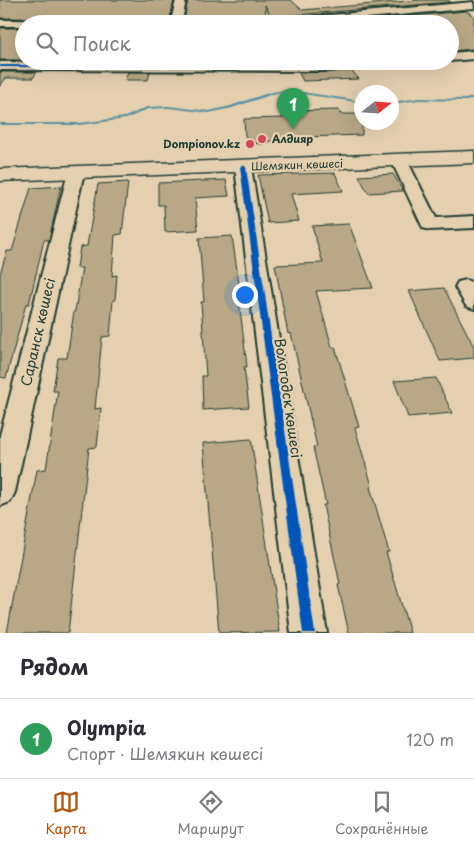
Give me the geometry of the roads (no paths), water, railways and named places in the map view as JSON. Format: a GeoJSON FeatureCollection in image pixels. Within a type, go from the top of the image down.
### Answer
{"type":"FeatureCollection","features":[{"type":"Feature","properties":{"kind":"main road","name":"Шемякин көшесі"},"geometry":{"type":"LineString","coordinates":[[0,175],[474,157]]}},
{"type":"Feature","properties":{"kind":"street"},"geometry":{"type":"LineString","coordinates":[[178,15],[181,0]]}},
{"type":"Feature","properties":{"kind":"street"},"geometry":{"type":"LineString","coordinates":[[354,15],[470,3]]}},
{"type":"Feature","properties":{"kind":"street"},"geometry":{"type":"LineString","coordinates":[[0,23],[15,23]]}},
{"type":"Feature","properties":{"kind":"street"},"geometry":{"type":"LineString","coordinates":[[459,56],[474,55]]}},
{"type":"Feature","properties":{"kind":"street"},"geometry":{"type":"LineString","coordinates":[[0,66],[15,66]]}},
{"type":"Feature","properties":{"kind":"street"},"geometry":{"type":"LineString","coordinates":[[399,160],[430,224],[474,222]]}},
{"type":"Feature","properties":{"kind":"street","name":"Вологодск көшесі"},"geometry":{"type":"LineString","coordinates":[[243,167],[310,633]]}},
{"type":"Feature","properties":{"kind":"street","name":"Саранск көшесі"},"geometry":{"type":"LineString","coordinates":[[0,492],[76,172]]}},
{"type":"Feature","properties":{"kind":"waterway"},"geometry":{"type":"LineString","coordinates":[[0,124],[80,124],[126,118],[147,108],[169,107],[209,112],[231,107],[272,93],[289,91],[354,101]]}},
{"type":"Feature","properties":{"kind":"waterway"},"geometry":{"type":"LineString","coordinates":[[399,102],[419,99],[467,100],[474,97]]}},
{"type":"Feature","properties":{"kind":"place","name":"Olympia"},"geometry":{"type":"Point","coordinates":[293,129]}},
{"type":"Feature","properties":{"kind":"place","name":"Алдияр"},"geometry":{"type":"Point","coordinates":[262,139]}},
{"type":"Feature","properties":{"kind":"place","name":"Dompionov.kz"},"geometry":{"type":"Point","coordinates":[250,144]}}]}
